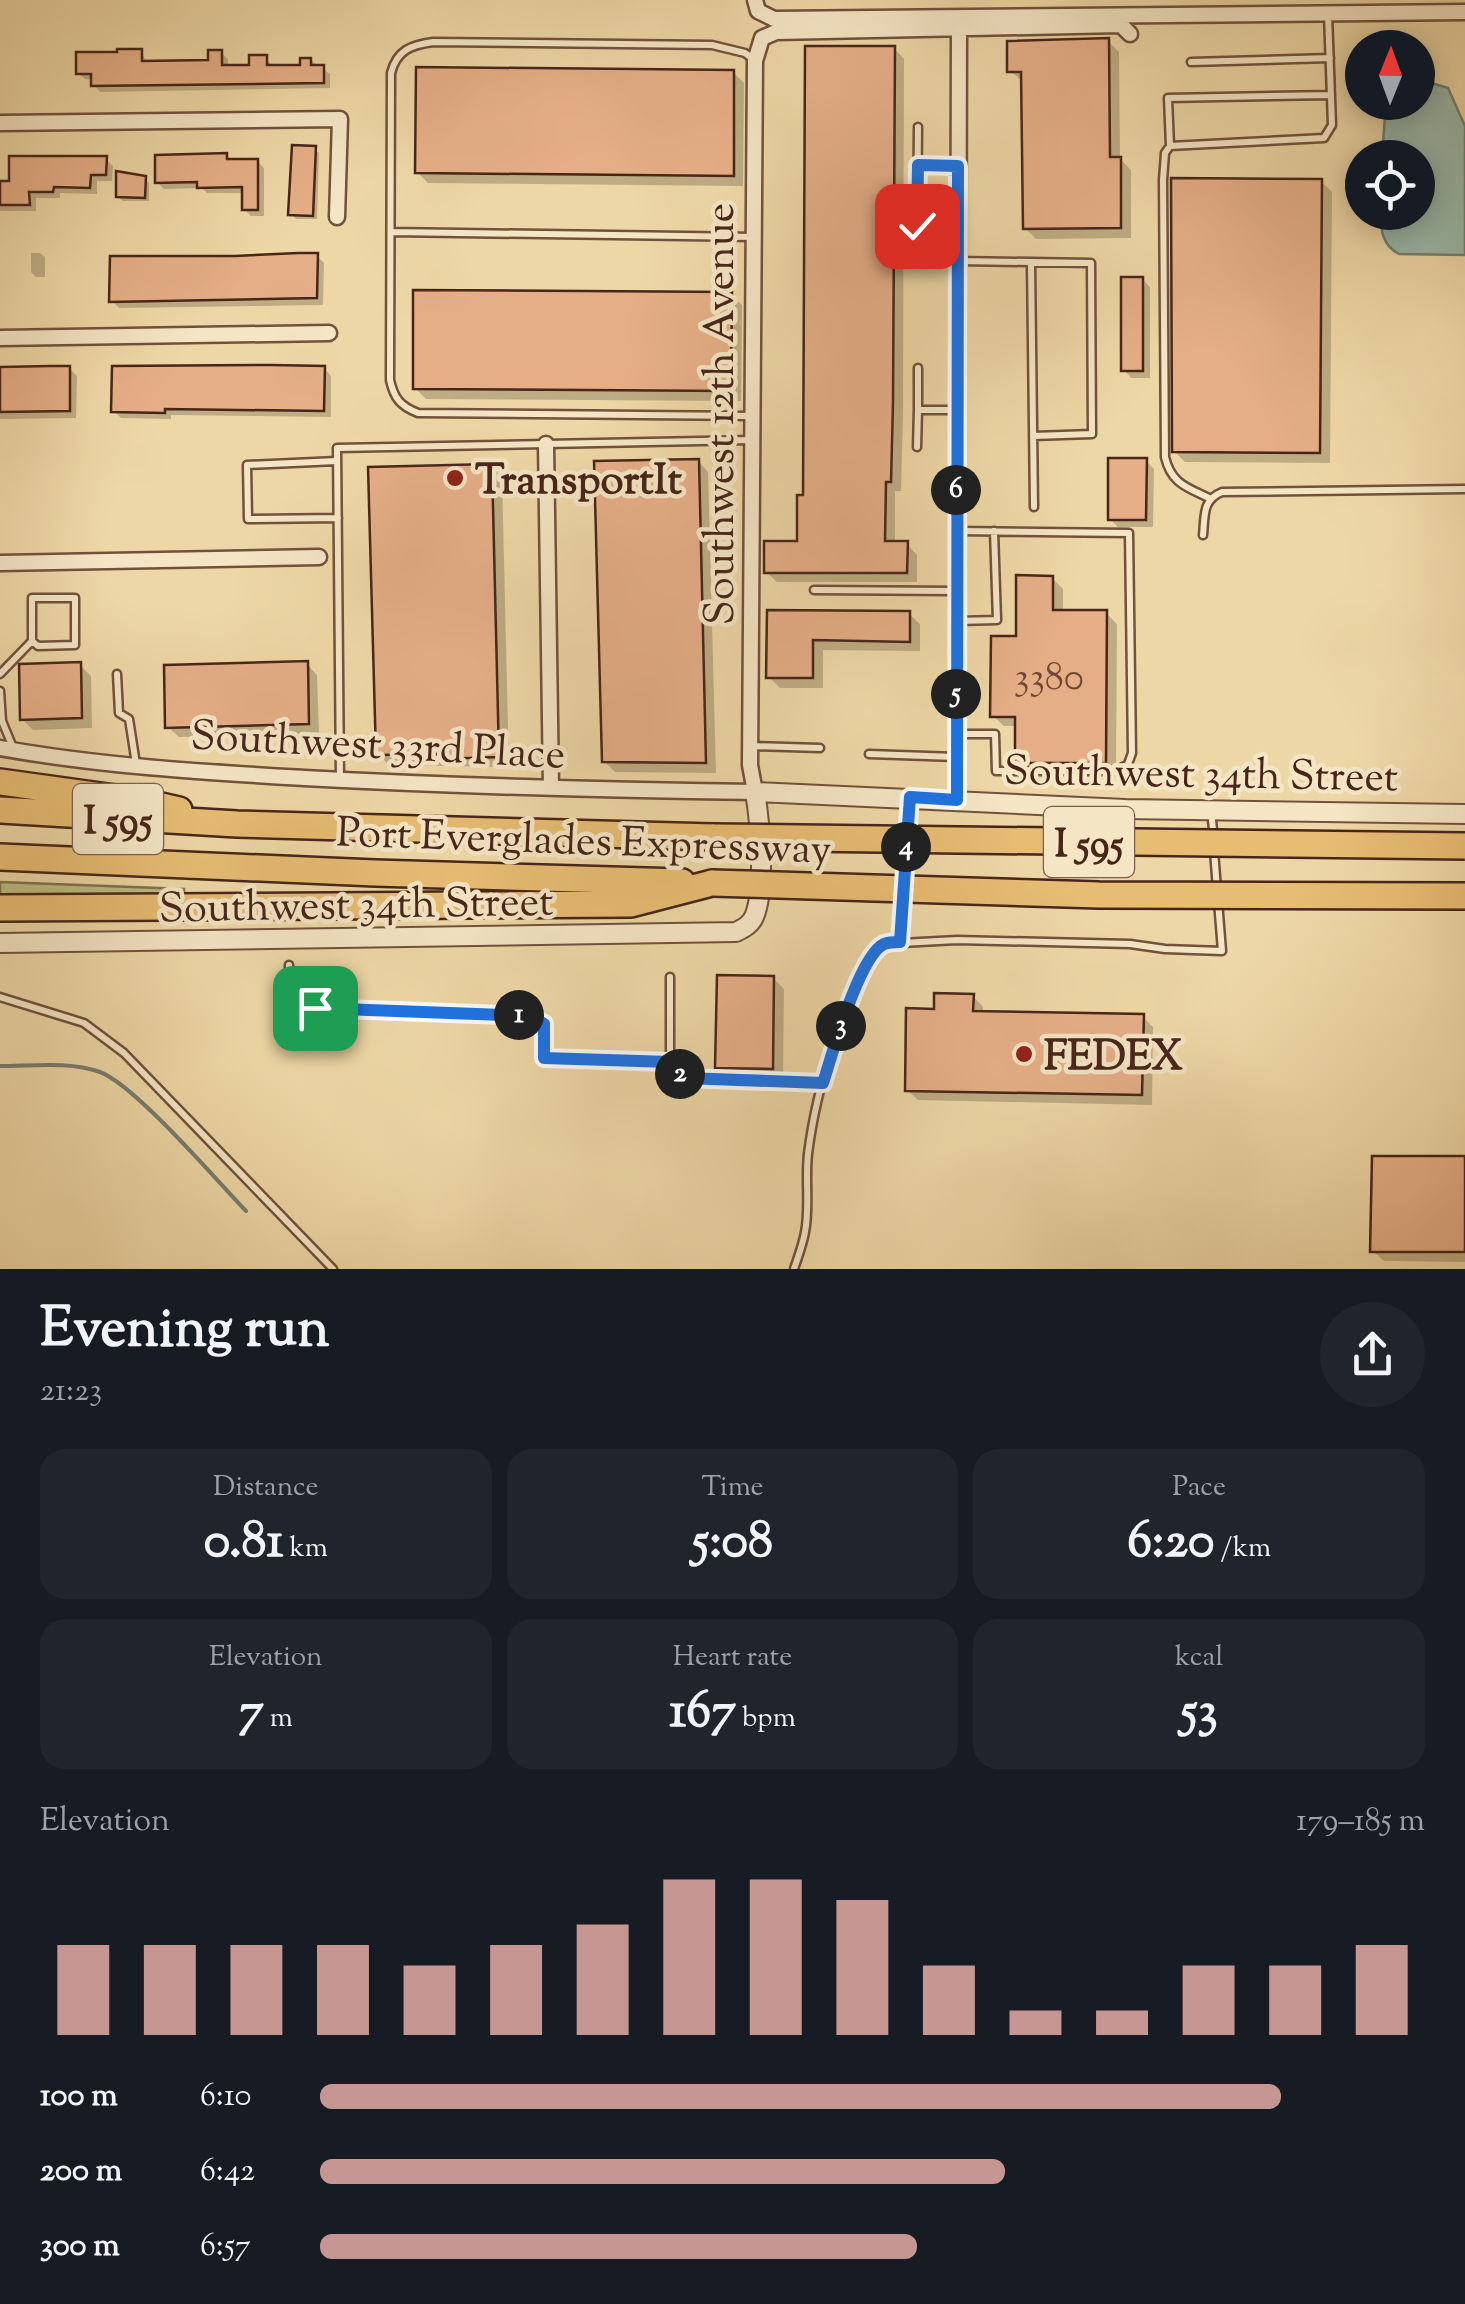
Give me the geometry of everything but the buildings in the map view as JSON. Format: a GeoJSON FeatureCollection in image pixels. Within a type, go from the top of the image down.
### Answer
{"type":"FeatureCollection","features":[{"type":"Feature","properties":{"kind":"highway"},"geometry":{"type":"LineString","coordinates":[[0,782],[144,802],[237,824]]}},
{"type":"Feature","properties":{"kind":"highway","name":"Port Everglades Expressway"},"geometry":{"type":"LineString","coordinates":[[0,810],[237,824],[714,838],[1465,846]]}},
{"type":"Feature","properties":{"kind":"highway","name":"Port Everglades Expressway"},"geometry":{"type":"LineString","coordinates":[[0,856],[375,874],[1098,895],[1465,896]]}},
{"type":"Feature","properties":{"kind":"highway"},"geometry":{"type":"LineString","coordinates":[[0,908],[631,904],[712,883]]}},
{"type":"Feature","properties":{"kind":"street"},"geometry":{"type":"LineString","coordinates":[[757,6],[774,20],[1465,12]]}},
{"type":"Feature","properties":{"kind":"street"},"geometry":{"type":"LineString","coordinates":[[957,800],[959,29],[1121,26],[1130,34]]}},
{"type":"Feature","properties":{"kind":"street","name":"Southwest 12th Avenue"},"geometry":{"type":"LineString","coordinates":[[755,792],[750,746],[755,61],[762,38],[776,32],[959,29]]}},
{"type":"Feature","properties":{"kind":"street"},"geometry":{"type":"LineString","coordinates":[[0,123],[340,119],[337,217]]}},
{"type":"Feature","properties":{"kind":"street"},"geometry":{"type":"LineString","coordinates":[[0,338],[330,333]]}},
{"type":"Feature","properties":{"kind":"street"},"geometry":{"type":"LineString","coordinates":[[546,444],[551,788]]}},
{"type":"Feature","properties":{"kind":"street"},"geometry":{"type":"LineString","coordinates":[[0,563],[319,557]]}},
{"type":"Feature","properties":{"kind":"street","name":"Southwest 33rd Place"},"geometry":{"type":"LineString","coordinates":[[8,750],[136,766],[340,780],[755,792]]}},
{"type":"Feature","properties":{"kind":"street","name":"Southwest 34th Street"},"geometry":{"type":"LineString","coordinates":[[0,942],[742,930],[755,914],[762,828],[755,792],[1211,810],[1465,814]]}},
{"type":"Feature","properties":{"kind":"lane"},"geometry":{"type":"LineString","coordinates":[[1170,146],[1324,138],[1332,126],[1328,13]]}},
{"type":"Feature","properties":{"kind":"lane"},"geometry":{"type":"LineString","coordinates":[[752,416],[418,413],[405,408],[394,396],[390,380],[391,73],[399,53],[433,42],[712,45],[746,53],[755,61]]}},
{"type":"Feature","properties":{"kind":"lane"},"geometry":{"type":"LineString","coordinates":[[1191,62],[1330,58]]}},
{"type":"Feature","properties":{"kind":"lane"},"geometry":{"type":"LineString","coordinates":[[1331,95],[1168,98],[1170,146],[1165,153],[1163,180],[1165,457],[1171,476],[1179,485],[1209,498],[1236,491],[1465,489]]}},
{"type":"Feature","properties":{"kind":"lane"},"geometry":{"type":"LineString","coordinates":[[917,226],[918,128]]}},
{"type":"Feature","properties":{"kind":"lane"},"geometry":{"type":"LineString","coordinates":[[918,165],[958,166]]}},
{"type":"Feature","properties":{"kind":"lane"},"geometry":{"type":"LineString","coordinates":[[392,232],[754,238]]}},
{"type":"Feature","properties":{"kind":"lane"},"geometry":{"type":"LineString","coordinates":[[958,261],[1091,263],[1092,434],[1032,436]]}},
{"type":"Feature","properties":{"kind":"lane"},"geometry":{"type":"LineString","coordinates":[[1031,262],[1034,507]]}},
{"type":"Feature","properties":{"kind":"lane"},"geometry":{"type":"LineString","coordinates":[[917,447],[918,368]]}},
{"type":"Feature","properties":{"kind":"lane"},"geometry":{"type":"LineString","coordinates":[[918,410],[957,410]]}},
{"type":"Feature","properties":{"kind":"lane"},"geometry":{"type":"LineString","coordinates":[[340,780],[337,448],[752,440]]}},
{"type":"Feature","properties":{"kind":"lane"},"geometry":{"type":"LineString","coordinates":[[337,461],[247,465],[248,518],[338,518]]}},
{"type":"Feature","properties":{"kind":"lane"},"geometry":{"type":"LineString","coordinates":[[1203,535],[1209,498]]}},
{"type":"Feature","properties":{"kind":"lane"},"geometry":{"type":"LineString","coordinates":[[956,531],[1129,533],[1132,753],[1128,764],[1116,771],[996,771],[995,734],[956,734]]}},
{"type":"Feature","properties":{"kind":"lane"},"geometry":{"type":"LineString","coordinates":[[956,620],[997,620],[994,531]]}},
{"type":"Feature","properties":{"kind":"lane"},"geometry":{"type":"LineString","coordinates":[[814,590],[956,591]]}},
{"type":"Feature","properties":{"kind":"lane"},"geometry":{"type":"LineString","coordinates":[[0,674],[32,641],[32,598],[75,598],[75,645],[38,646],[32,641]]}},
{"type":"Feature","properties":{"kind":"lane"},"geometry":{"type":"LineString","coordinates":[[117,674],[120,713],[129,719],[136,766]]}},
{"type":"Feature","properties":{"kind":"lane"},"geometry":{"type":"LineString","coordinates":[[0,691],[8,750]]}},
{"type":"Feature","properties":{"kind":"lane"},"geometry":{"type":"LineString","coordinates":[[750,746],[820,748]]}},
{"type":"Feature","properties":{"kind":"lane"},"geometry":{"type":"LineString","coordinates":[[869,754],[957,757]]}},
{"type":"Feature","properties":{"kind":"lane"},"geometry":{"type":"LineString","coordinates":[[900,942],[910,797]]}},
{"type":"Feature","properties":{"kind":"lane"},"geometry":{"type":"LineString","coordinates":[[794,1269],[806,1229],[807,1160],[823,1083],[848,1003],[883,944],[1130,944],[1222,951],[1211,810]]}},
{"type":"Feature","properties":{"kind":"lane"},"geometry":{"type":"LineString","coordinates":[[289,964],[289,1001],[294,1007],[530,1016],[544,1024],[544,1058],[670,1062]]}},
{"type":"Feature","properties":{"kind":"lane"},"geometry":{"type":"LineString","coordinates":[[670,977],[670,1062],[684,1078],[823,1083]]}},
{"type":"Feature","properties":{"kind":"lane"},"geometry":{"type":"LineString","coordinates":[[0,997],[84,1022],[124,1053],[333,1269]]}},
{"type":"Feature","properties":{"kind":"green space"},"geometry":{"type":"Polygon","coordinates":[[[0,882],[184,889],[184,896],[0,898],[0,882]]]}},
{"type":"Feature","properties":{"kind":"shaded area"},"geometry":{"type":"Polygon","coordinates":[[[1435,84],[1448,88],[1465,126],[1465,255],[1399,254],[1386,242],[1382,230],[1435,230],[1435,140],[1383,140],[1385,120],[1435,120],[1435,84]]]}},
{"type":"Feature","properties":{"kind":"waterway"},"geometry":{"type":"LineString","coordinates":[[0,1066],[76,1066],[115,1080],[154,1114],[246,1211]]}},
{"type":"Feature","properties":{"kind":"place","name":"TransportIt"},"geometry":{"type":"Point","coordinates":[455,478]}},
{"type":"Feature","properties":{"kind":"place","name":"FEDEX"},"geometry":{"type":"Point","coordinates":[1024,1054]}},
{"type":"Feature","properties":{"kind":"route"},"geometry":{"type":"LineString","coordinates":[[315,1008],[530,1016],[544,1024],[544,1058],[670,1062],[684,1078],[823,1083],[848,1003],[874,954],[883,944],[900,942],[910,797],[957,800],[958,166],[918,165],[917,226]]}}]}
